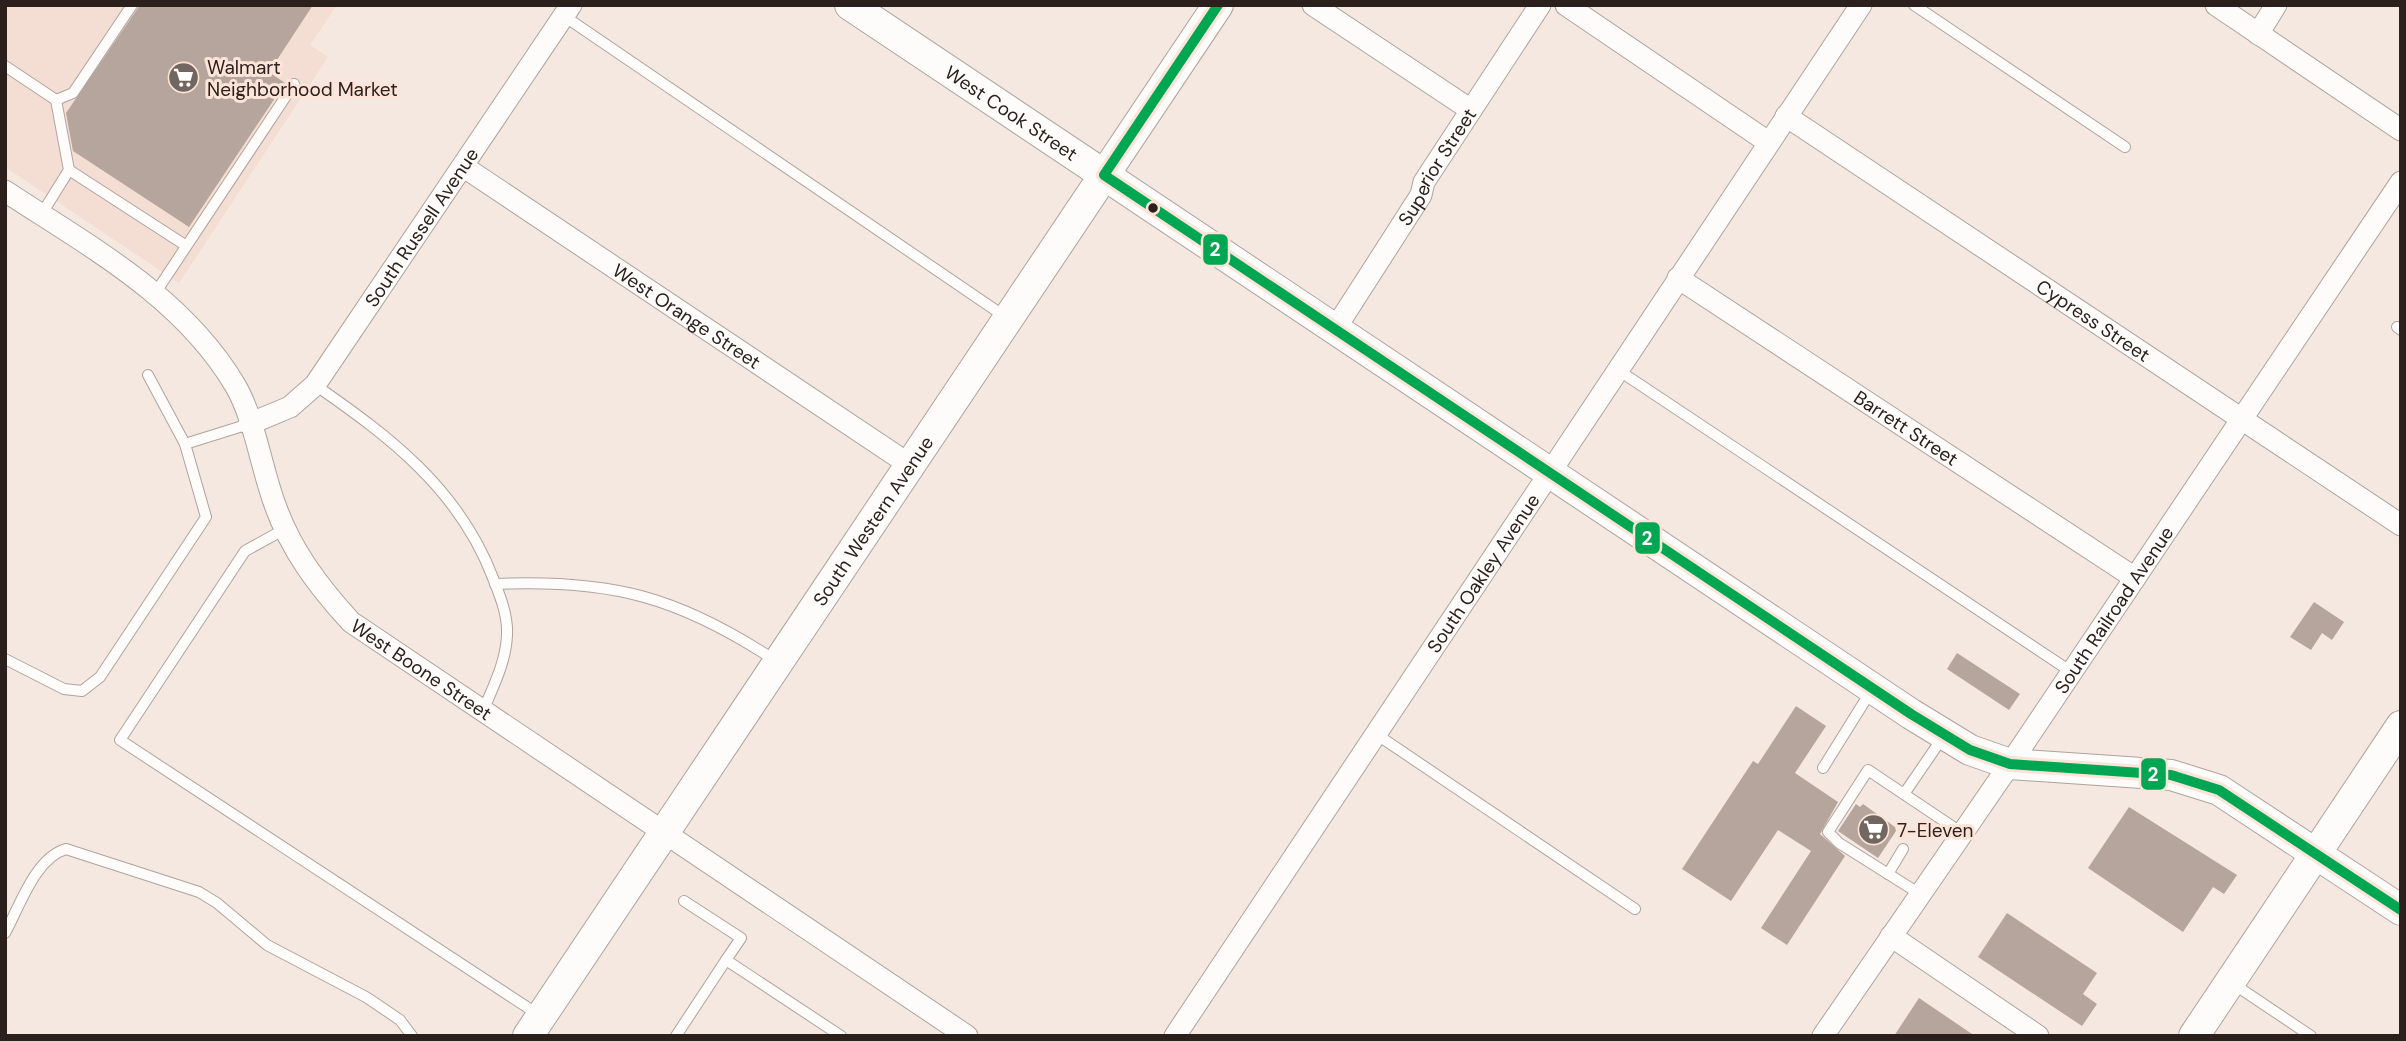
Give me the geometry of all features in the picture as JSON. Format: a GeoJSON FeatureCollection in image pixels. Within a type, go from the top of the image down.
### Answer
{"type":"FeatureCollection","features":[{"type":"Feature","properties":{"kind":"street","name":"West Cook Street"},"geometry":{"type":"LineString","coordinates":[[850,5],[1873,688],[1970,750],[2010,764],[2171,775],[2219,790],[2401,909]]}},
{"type":"Feature","properties":{"kind":"street","name":"South Western Avenue"},"geometry":{"type":"LineString","coordinates":[[534,1026],[1218,5]]}},
{"type":"Feature","properties":{"kind":"street"},"geometry":{"type":"LineString","coordinates":[[1313,5],[1471,110]]}},
{"type":"Feature","properties":{"kind":"street","name":"Superior Street"},"geometry":{"type":"LineString","coordinates":[[1335,329],[1422,195],[1424,182],[1540,5]]}},
{"type":"Feature","properties":{"kind":"street"},"geometry":{"type":"LineString","coordinates":[[1566,5],[1768,142]]}},
{"type":"Feature","properties":{"kind":"street"},"geometry":{"type":"LineString","coordinates":[[2216,5],[2401,130]]}},
{"type":"Feature","properties":{"kind":"street"},"geometry":{"type":"LineString","coordinates":[[2258,34],[2276,5]]}},
{"type":"Feature","properties":{"kind":"street","name":"South Oakley Avenue"},"geometry":{"type":"LineString","coordinates":[[1174,1036],[1551,473],[1854,8]]}},
{"type":"Feature","properties":{"kind":"street","name":"South Russell Avenue"},"geometry":{"type":"LineString","coordinates":[[249,424],[290,407],[315,385],[568,11]]}},
{"type":"Feature","properties":{"kind":"street","name":"Cypress Street"},"geometry":{"type":"LineString","coordinates":[[1786,116],[2401,524]]}},
{"type":"Feature","properties":{"kind":"street","name":"West Orange Street"},"geometry":{"type":"LineString","coordinates":[[464,167],[910,465]]}},
{"type":"Feature","properties":{"kind":"street","name":"South Railroad Avenue"},"geometry":{"type":"LineString","coordinates":[[1823,1036],[2010,764],[2401,182]]}},
{"type":"Feature","properties":{"kind":"street","name":"West Boone Street"},"geometry":{"type":"LineString","coordinates":[[5,191],[156,292],[200,336],[236,387],[285,529],[315,582],[351,622],[665,831],[964,1035]]}},
{"type":"Feature","properties":{"kind":"street","name":"Barrett Street"},"geometry":{"type":"LineString","coordinates":[[1678,278],[2135,578]]}},
{"type":"Feature","properties":{"kind":"street"},"geometry":{"type":"LineString","coordinates":[[2194,1036],[2401,726]]}},
{"type":"Feature","properties":{"kind":"street"},"geometry":{"type":"LineString","coordinates":[[1891,936],[2038,1036]]}},
{"type":"Feature","properties":{"kind":"lane"},"geometry":{"type":"LineString","coordinates":[[56,100],[73,93],[132,5]]}},
{"type":"Feature","properties":{"kind":"lane"},"geometry":{"type":"LineString","coordinates":[[1914,5],[2125,147]]}},
{"type":"Feature","properties":{"kind":"lane"},"geometry":{"type":"LineString","coordinates":[[568,11],[1008,318]]}},
{"type":"Feature","properties":{"kind":"lane"},"geometry":{"type":"LineString","coordinates":[[5,66],[56,100],[69,170],[41,215]]}},
{"type":"Feature","properties":{"kind":"lane"},"geometry":{"type":"LineString","coordinates":[[156,292],[294,84]]}},
{"type":"Feature","properties":{"kind":"lane"},"geometry":{"type":"LineString","coordinates":[[69,170],[185,245]]}},
{"type":"Feature","properties":{"kind":"lane"},"geometry":{"type":"LineString","coordinates":[[1618,370],[2067,669]]}},
{"type":"Feature","properties":{"kind":"lane"},"geometry":{"type":"LineString","coordinates":[[5,659],[64,690],[82,691],[100,677],[206,517],[185,444],[148,374]]}},
{"type":"Feature","properties":{"kind":"lane"},"geometry":{"type":"LineString","coordinates":[[315,385],[389,438],[437,483],[474,536],[505,612],[505,651],[483,711]]}},
{"type":"Feature","properties":{"kind":"lane"},"geometry":{"type":"LineString","coordinates":[[185,444],[249,424]]}},
{"type":"Feature","properties":{"kind":"lane"},"geometry":{"type":"LineString","coordinates":[[285,529],[245,551],[120,740],[534,1026]]}},
{"type":"Feature","properties":{"kind":"lane"},"geometry":{"type":"LineString","coordinates":[[495,584],[568,583],[663,601],[727,629],[778,662]]}},
{"type":"Feature","properties":{"kind":"lane"},"geometry":{"type":"LineString","coordinates":[[1823,768],[1873,688]]}},
{"type":"Feature","properties":{"kind":"lane"},"geometry":{"type":"LineString","coordinates":[[1376,734],[1635,909]]}},
{"type":"Feature","properties":{"kind":"lane"},"geometry":{"type":"LineString","coordinates":[[1904,794],[1944,734]]}},
{"type":"Feature","properties":{"kind":"lane"},"geometry":{"type":"LineString","coordinates":[[1920,894],[1839,844],[1828,832],[1868,770],[1962,833]]}},
{"type":"Feature","properties":{"kind":"lane"},"geometry":{"type":"LineString","coordinates":[[5,933],[43,865],[55,853],[66,849],[199,892],[217,903],[267,945],[366,997],[400,1020],[412,1036]]}},
{"type":"Feature","properties":{"kind":"lane"},"geometry":{"type":"LineString","coordinates":[[1888,874],[1903,849]]}},
{"type":"Feature","properties":{"kind":"lane"},"geometry":{"type":"LineString","coordinates":[[676,1036],[741,938],[684,901]]}},
{"type":"Feature","properties":{"kind":"lane"},"geometry":{"type":"LineString","coordinates":[[726,960],[841,1036]]}},
{"type":"Feature","properties":{"kind":"lane"},"geometry":{"type":"LineString","coordinates":[[2230,982],[2311,1036]]}},
{"type":"Feature","properties":{"kind":"shaded area"},"geometry":{"type":"Polygon","coordinates":[[[5,5],[337,5],[310,45],[328,57],[179,283],[5,167],[5,5]]]}},
{"type":"Feature","properties":{"kind":"building"},"geometry":{"type":"Polygon","coordinates":[[[140,5],[313,5],[269,72],[285,83],[189,227],[73,151],[66,113],[140,5]]]}},
{"type":"Feature","properties":{"kind":"building"},"geometry":{"type":"Polygon","coordinates":[[[2314,602],[2344,622],[2332,640],[2322,633],[2311,650],[2290,637],[2314,602]]]}},
{"type":"Feature","properties":{"kind":"building"},"geometry":{"type":"Polygon","coordinates":[[[1957,653],[2020,694],[2009,710],[1947,669],[1957,653]]]}},
{"type":"Feature","properties":{"kind":"building"},"geometry":{"type":"Polygon","coordinates":[[[1796,706],[1826,726],[1795,773],[1838,802],[1820,834],[1845,856],[1787,945],[1761,928],[1811,851],[1778,830],[1731,901],[1682,869],[1753,761],[1758,764],[1796,706]]]}},
{"type":"Feature","properties":{"kind":"building"},"geometry":{"type":"Polygon","coordinates":[[[1856,804],[1860,807],[1863,804],[1895,827],[1896,831],[1878,858],[1838,831],[1856,804]]]}},
{"type":"Feature","properties":{"kind":"building"},"geometry":{"type":"Polygon","coordinates":[[[2129,807],[2237,875],[2224,894],[2213,887],[2183,932],[2088,868],[2129,807]]]}},
{"type":"Feature","properties":{"kind":"building"},"geometry":{"type":"Polygon","coordinates":[[[2007,913],[2097,973],[2083,994],[2097,1004],[2082,1026],[1978,957],[2007,913]]]}},
{"type":"Feature","properties":{"kind":"building"},"geometry":{"type":"Polygon","coordinates":[[[1919,998],[1975,1036],[1894,1036],[1919,998]]]}},
{"type":"Feature","properties":{"kind":"transit line","name":"2"},"geometry":{"type":"LineString","coordinates":[[1218,5],[1104,175],[1911,714],[1970,750],[2010,764],[2171,775],[2219,790],[2401,910]]}},
{"type":"Feature","properties":{"kind":"place","name":"Walmart Neighborhood Market"},"geometry":{"type":"Point","coordinates":[184,78]}},
{"type":"Feature","properties":{"kind":"place","name":"7-Eleven"},"geometry":{"type":"Point","coordinates":[1874,830]}}]}
